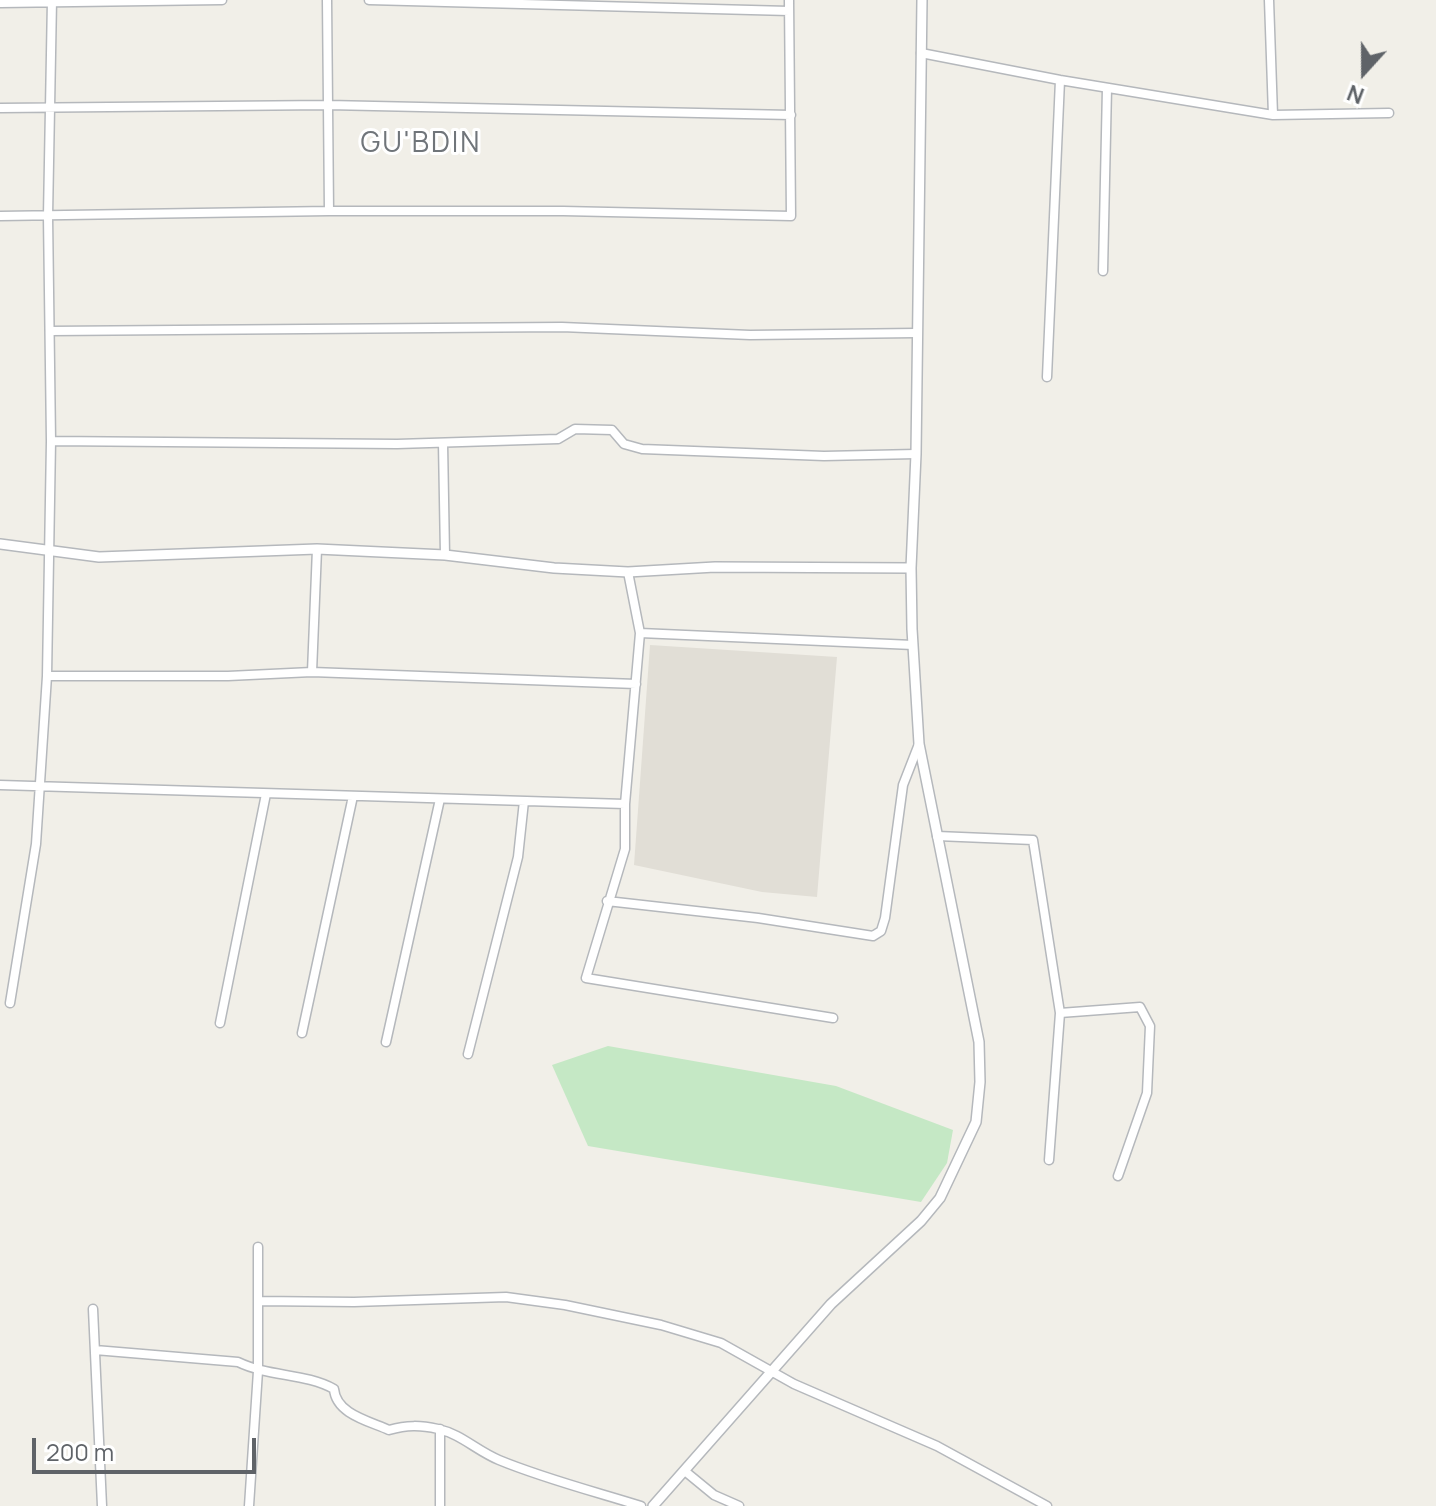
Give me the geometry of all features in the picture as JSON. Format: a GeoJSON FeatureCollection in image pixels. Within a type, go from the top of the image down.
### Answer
{"type":"FeatureCollection","features":[{"type":"Feature","properties":{"kind":"street"},"geometry":{"type":"LineString","coordinates":[[0,3],[222,0]]}},
{"type":"Feature","properties":{"kind":"street"},"geometry":{"type":"LineString","coordinates":[[327,0],[329,211]]}},
{"type":"Feature","properties":{"kind":"street"},"geometry":{"type":"LineString","coordinates":[[369,0],[552,2],[789,11]]}},
{"type":"Feature","properties":{"kind":"street"},"geometry":{"type":"LineString","coordinates":[[0,216],[563,211],[791,216],[789,0]]}},
{"type":"Feature","properties":{"kind":"street"},"geometry":{"type":"LineString","coordinates":[[653,1506],[831,1304],[921,1221],[940,1198],[976,1122],[980,1082],[979,1042],[919,744],[913,645],[911,568],[916,454],[922,0]]}},
{"type":"Feature","properties":{"kind":"street"},"geometry":{"type":"LineString","coordinates":[[1269,0],[1273,115]]}},
{"type":"Feature","properties":{"kind":"street"},"geometry":{"type":"LineString","coordinates":[[10,1003],[36,844],[47,676],[51,551],[48,216],[52,1]]}},
{"type":"Feature","properties":{"kind":"street"},"geometry":{"type":"LineString","coordinates":[[921,53],[1060,80],[1273,115],[1389,113]]}},
{"type":"Feature","properties":{"kind":"street"},"geometry":{"type":"LineString","coordinates":[[1047,377],[1060,80]]}},
{"type":"Feature","properties":{"kind":"street"},"geometry":{"type":"LineString","coordinates":[[1103,271],[1107,88]]}},
{"type":"Feature","properties":{"kind":"street"},"geometry":{"type":"LineString","coordinates":[[0,108],[328,105],[791,115]]}},
{"type":"Feature","properties":{"kind":"street"},"geometry":{"type":"LineString","coordinates":[[50,331],[562,327],[750,335],[916,333]]}},
{"type":"Feature","properties":{"kind":"street"},"geometry":{"type":"LineString","coordinates":[[51,441],[443,443],[558,439],[575,429],[612,430],[624,444],[642,449],[824,456],[916,454]]}},
{"type":"Feature","properties":{"kind":"street"},"geometry":{"type":"LineString","coordinates":[[443,443],[445,555]]}},
{"type":"Feature","properties":{"kind":"street"},"geometry":{"type":"LineString","coordinates":[[0,544],[99,557],[317,549],[445,555],[554,568],[628,572],[715,567],[911,568]]}},
{"type":"Feature","properties":{"kind":"street"},"geometry":{"type":"LineString","coordinates":[[312,672],[317,549]]}},
{"type":"Feature","properties":{"kind":"street"},"geometry":{"type":"LineString","coordinates":[[628,572],[640,633],[625,804],[625,849],[586,978],[833,1018]]}},
{"type":"Feature","properties":{"kind":"street"},"geometry":{"type":"LineString","coordinates":[[640,633],[913,645]]}},
{"type":"Feature","properties":{"kind":"street"},"geometry":{"type":"LineString","coordinates":[[47,676],[151,677],[312,672],[636,684]]}},
{"type":"Feature","properties":{"kind":"street"},"geometry":{"type":"LineString","coordinates":[[607,901],[758,918],[873,936],[881,931],[885,918],[903,785],[919,744]]}},
{"type":"Feature","properties":{"kind":"street"},"geometry":{"type":"LineString","coordinates":[[0,785],[625,804]]}},
{"type":"Feature","properties":{"kind":"street"},"geometry":{"type":"LineString","coordinates":[[220,1023],[266,794]]}},
{"type":"Feature","properties":{"kind":"street"},"geometry":{"type":"LineString","coordinates":[[302,1033],[353,796]]}},
{"type":"Feature","properties":{"kind":"street"},"geometry":{"type":"LineString","coordinates":[[386,1042],[440,799]]}},
{"type":"Feature","properties":{"kind":"street"},"geometry":{"type":"LineString","coordinates":[[468,1054],[518,857],[524,801]]}},
{"type":"Feature","properties":{"kind":"street"},"geometry":{"type":"LineString","coordinates":[[937,836],[1033,840],[1060,1013],[1049,1160]]}},
{"type":"Feature","properties":{"kind":"street"},"geometry":{"type":"LineString","coordinates":[[1060,1013],[1140,1007],[1150,1026],[1147,1093],[1118,1176]]}},
{"type":"Feature","properties":{"kind":"street"},"geometry":{"type":"LineString","coordinates":[[249,1506],[258,1371],[258,1247]]}},
{"type":"Feature","properties":{"kind":"street"},"geometry":{"type":"LineString","coordinates":[[258,1301],[383,1302],[506,1297],[565,1305],[661,1325],[721,1343],[794,1384],[937,1446],[1047,1506]]}},
{"type":"Feature","properties":{"kind":"street"},"geometry":{"type":"LineString","coordinates":[[93,1309],[102,1506]]}},
{"type":"Feature","properties":{"kind":"street"},"geometry":{"type":"LineString","coordinates":[[95,1350],[238,1362],[258,1371],[323,1383],[334,1389],[335,1400],[345,1410],[389,1430],[409,1424],[440,1429],[466,1440],[493,1458],[521,1469],[580,1490],[641,1506]]}},
{"type":"Feature","properties":{"kind":"street"},"geometry":{"type":"LineString","coordinates":[[440,1429],[440,1506]]}},
{"type":"Feature","properties":{"kind":"street"},"geometry":{"type":"LineString","coordinates":[[686,1472],[714,1495],[739,1506]]}},
{"type":"Feature","properties":{"kind":"shaded area"},"geometry":{"type":"Polygon","coordinates":[[[650,645],[837,657],[817,897],[762,892],[634,865],[650,645]]]}},
{"type":"Feature","properties":{"kind":"green space"},"geometry":{"type":"Polygon","coordinates":[[[608,1046],[836,1086],[953,1130],[947,1163],[921,1202],[588,1146],[552,1065],[608,1046]]]}},
{"type":"Feature","properties":{"kind":"district","name":"GU'BDIN"},"geometry":{"type":"Point","coordinates":[421,144]}}]}
